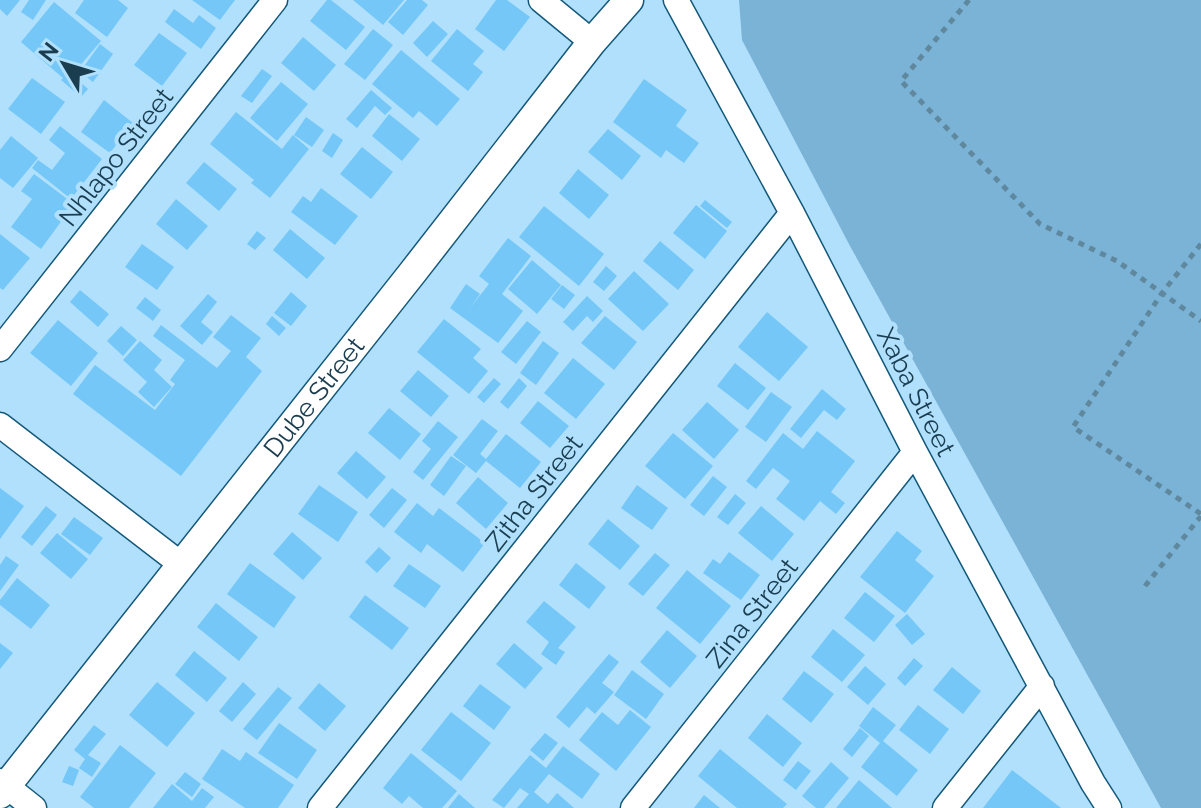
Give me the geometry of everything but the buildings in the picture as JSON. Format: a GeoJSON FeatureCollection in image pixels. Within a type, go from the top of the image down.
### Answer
{"type":"FeatureCollection","features":[{"type":"Feature","properties":{"kind":"street","name":"Nhlapo Street"},"geometry":{"type":"LineString","coordinates":[[0,349],[275,0]]}},
{"type":"Feature","properties":{"kind":"street"},"geometry":{"type":"LineString","coordinates":[[541,0],[592,42]]}},
{"type":"Feature","properties":{"kind":"street","name":"Dube Street"},"geometry":{"type":"LineString","coordinates":[[2,787],[182,565],[592,42],[629,0]]}},
{"type":"Feature","properties":{"kind":"street","name":"Xaba Street"},"geometry":{"type":"LineString","coordinates":[[676,0],[792,213],[915,452],[1109,808]]}},
{"type":"Feature","properties":{"kind":"street","name":"Zitha Street"},"geometry":{"type":"LineString","coordinates":[[320,808],[792,213]]}},
{"type":"Feature","properties":{"kind":"street"},"geometry":{"type":"LineString","coordinates":[[0,425],[182,565]]}},
{"type":"Feature","properties":{"kind":"street","name":"Zina Street"},"geometry":{"type":"LineString","coordinates":[[633,808],[915,452]]}},
{"type":"Feature","properties":{"kind":"street"},"geometry":{"type":"LineString","coordinates":[[945,808],[1042,686]]}},
{"type":"Feature","properties":{"kind":"street"},"geometry":{"type":"LineString","coordinates":[[2,787],[34,808]]}},
{"type":"Feature","properties":{"kind":"path"},"geometry":{"type":"LineString","coordinates":[[969,0],[901,81],[1040,224],[1117,261],[1201,321]]}},
{"type":"Feature","properties":{"kind":"path"},"geometry":{"type":"LineString","coordinates":[[1145,586],[1201,515],[1073,427],[1162,293],[1201,244]]}},
{"type":"Feature","properties":{"kind":"shaded area"},"geometry":{"type":"Polygon","coordinates":[[[739,0],[1201,0],[1201,808],[1161,808],[850,246],[742,40],[739,0]]]}}]}
